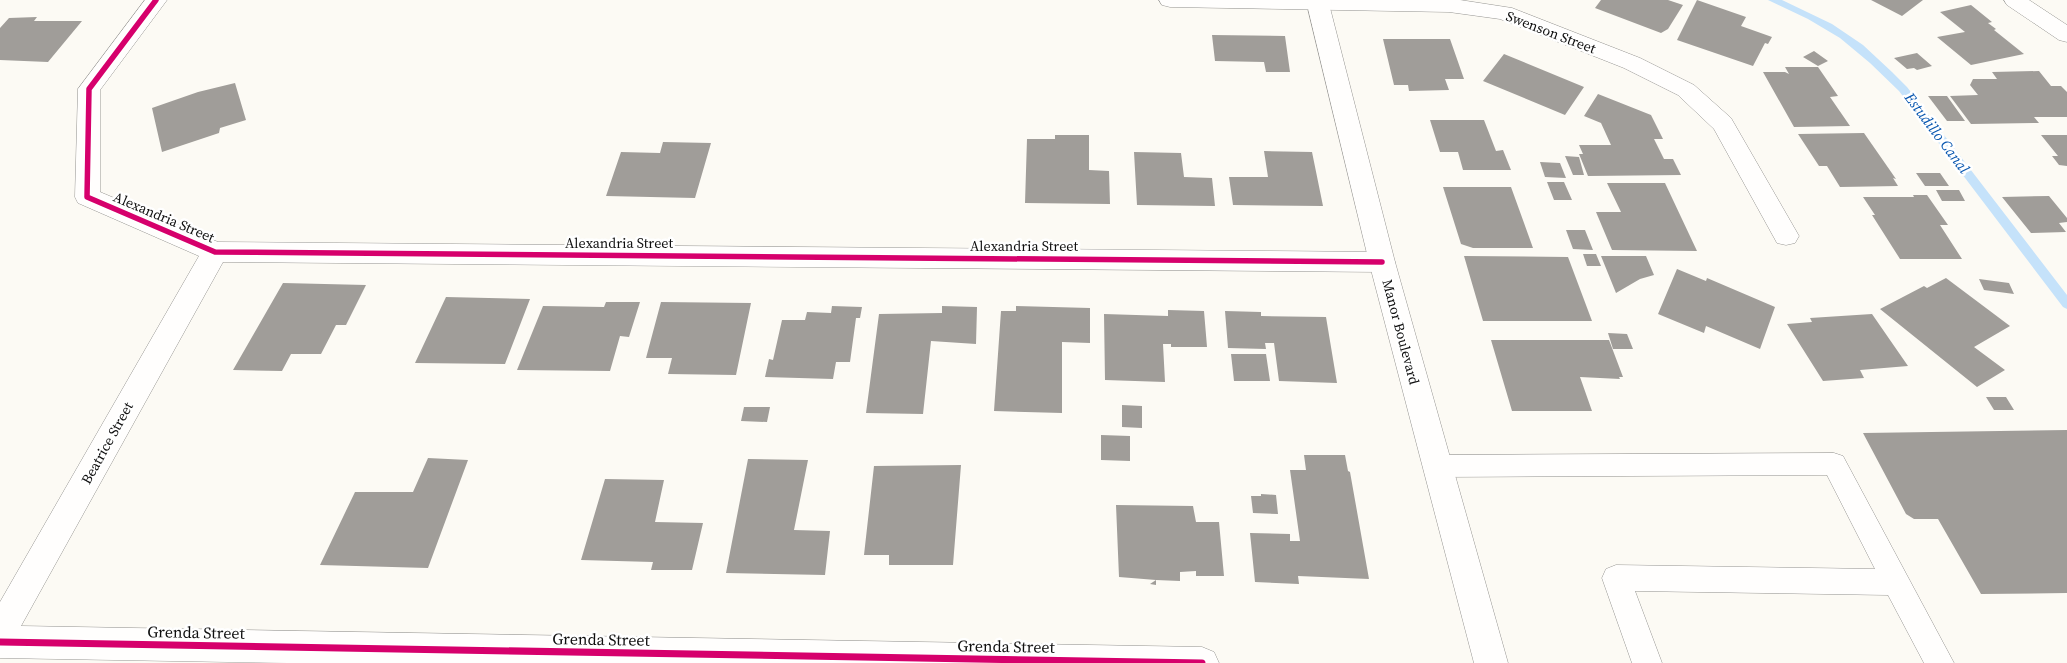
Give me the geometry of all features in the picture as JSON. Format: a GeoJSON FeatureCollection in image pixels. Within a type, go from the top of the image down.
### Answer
{"type":"FeatureCollection","features":[{"type":"Feature","properties":{"kind":"street","name":"Alexandria Street"},"geometry":{"type":"LineString","coordinates":[[156,0],[88,89],[87,197],[214,252],[1382,262]]}},
{"type":"Feature","properties":{"kind":"street","name":"Swenson Street"},"geometry":{"type":"LineString","coordinates":[[1170,0],[1317,1],[1449,5],[1504,13],[1632,63],[1686,90],[1723,124],[1786,236]]}},
{"type":"Feature","properties":{"kind":"street"},"geometry":{"type":"LineString","coordinates":[[2015,0],[2067,36]]}},
{"type":"Feature","properties":{"kind":"street","name":"Manor Boulevard"},"geometry":{"type":"LineString","coordinates":[[1317,1],[1382,262],[1491,663]]}},
{"type":"Feature","properties":{"kind":"street","name":"Beatrice Street"},"geometry":{"type":"LineString","coordinates":[[0,633],[214,252]]}},
{"type":"Feature","properties":{"kind":"street","name":"Grenda Street"},"geometry":{"type":"LineString","coordinates":[[0,642],[1202,663]]}},
{"type":"Feature","properties":{"kind":"lane"},"geometry":{"type":"LineString","coordinates":[[1438,466],[1834,464],[1939,663]]}},
{"type":"Feature","properties":{"kind":"lane"},"geometry":{"type":"LineString","coordinates":[[1647,663],[1616,578],[1896,582]]}},
{"type":"Feature","properties":{"kind":"building"},"geometry":{"type":"Polygon","coordinates":[[[1601,0],[1668,0],[1683,5],[1668,29],[1661,33],[1595,8],[1601,0]]]}},
{"type":"Feature","properties":{"kind":"building"},"geometry":{"type":"Polygon","coordinates":[[[1697,0],[1746,17],[1741,26],[1772,37],[1768,44],[1765,43],[1753,66],[1677,40],[1697,0]]]}},
{"type":"Feature","properties":{"kind":"building"},"geometry":{"type":"Polygon","coordinates":[[[1871,0],[1923,0],[1902,16],[1871,0]]]}},
{"type":"Feature","properties":{"kind":"building"},"geometry":{"type":"Polygon","coordinates":[[[1971,5],[1992,22],[1988,23],[1996,29],[1994,30],[2024,54],[1971,65],[1937,37],[1965,32],[1940,12],[1971,5]]]}},
{"type":"Feature","properties":{"kind":"building"},"geometry":{"type":"Polygon","coordinates":[[[37,17],[34,21],[82,21],[48,62],[0,60],[0,28],[9,18],[37,17]]]}},
{"type":"Feature","properties":{"kind":"building"},"geometry":{"type":"Polygon","coordinates":[[[1212,35],[1285,36],[1290,72],[1266,72],[1264,62],[1215,61],[1212,35]]]}},
{"type":"Feature","properties":{"kind":"building"},"geometry":{"type":"Polygon","coordinates":[[[1383,39],[1450,39],[1464,79],[1445,79],[1449,90],[1409,91],[1408,85],[1394,85],[1383,39]]]}},
{"type":"Feature","properties":{"kind":"building"},"geometry":{"type":"Polygon","coordinates":[[[1814,51],[1828,61],[1818,66],[1803,57],[1814,51]]]}},
{"type":"Feature","properties":{"kind":"building"},"geometry":{"type":"Polygon","coordinates":[[[1917,53],[1932,66],[1917,70],[1914,68],[1907,69],[1894,58],[1917,53]]]}},
{"type":"Feature","properties":{"kind":"building"},"geometry":{"type":"Polygon","coordinates":[[[1504,54],[1584,87],[1565,115],[1483,81],[1504,54]]]}},
{"type":"Feature","properties":{"kind":"building"},"geometry":{"type":"Polygon","coordinates":[[[1785,67],[1818,67],[1838,96],[1830,97],[1850,126],[1794,127],[1763,72],[1785,72],[1789,74],[1785,67]]]}},
{"type":"Feature","properties":{"kind":"building"},"geometry":{"type":"Polygon","coordinates":[[[2039,71],[2051,86],[2061,86],[2067,92],[2067,117],[2034,117],[2039,123],[1971,124],[1950,96],[1978,95],[1970,85],[1973,79],[1997,79],[1992,72],[2039,71]]]}},
{"type":"Feature","properties":{"kind":"building"},"geometry":{"type":"Polygon","coordinates":[[[235,83],[246,120],[220,128],[219,133],[162,152],[152,108],[198,92],[235,83]]]}},
{"type":"Feature","properties":{"kind":"building"},"geometry":{"type":"Polygon","coordinates":[[[1598,94],[1651,115],[1663,139],[1654,139],[1664,159],[1673,159],[1681,175],[1588,176],[1579,154],[1583,154],[1579,145],[1611,145],[1601,123],[1584,116],[1598,94]]]}},
{"type":"Feature","properties":{"kind":"building"},"geometry":{"type":"Polygon","coordinates":[[[1928,96],[1947,96],[1965,121],[1947,121],[1928,96]]]}},
{"type":"Feature","properties":{"kind":"building"},"geometry":{"type":"Polygon","coordinates":[[[1430,120],[1484,120],[1496,151],[1503,150],[1511,170],[1463,170],[1458,152],[1440,152],[1430,120]]]}},
{"type":"Feature","properties":{"kind":"building"},"geometry":{"type":"Polygon","coordinates":[[[1864,133],[1896,179],[1893,178],[1898,186],[1840,187],[1827,166],[1819,166],[1798,134],[1864,133]]]}},
{"type":"Feature","properties":{"kind":"building"},"geometry":{"type":"Polygon","coordinates":[[[1055,135],[1089,135],[1089,170],[1109,171],[1110,204],[1025,203],[1027,139],[1055,139],[1055,135]]]}},
{"type":"Feature","properties":{"kind":"building"},"geometry":{"type":"Polygon","coordinates":[[[2041,135],[2067,135],[2067,166],[2059,165],[2052,156],[2058,156],[2041,135]]]}},
{"type":"Feature","properties":{"kind":"building"},"geometry":{"type":"Polygon","coordinates":[[[663,142],[711,143],[695,198],[606,196],[621,152],[660,153],[663,142]]]}},
{"type":"Feature","properties":{"kind":"building"},"geometry":{"type":"Polygon","coordinates":[[[1264,151],[1312,152],[1323,206],[1233,205],[1229,177],[1268,177],[1264,151]]]}},
{"type":"Feature","properties":{"kind":"building"},"geometry":{"type":"Polygon","coordinates":[[[1134,152],[1181,153],[1184,177],[1212,178],[1215,206],[1137,205],[1134,152]]]}},
{"type":"Feature","properties":{"kind":"building"},"geometry":{"type":"Polygon","coordinates":[[[1565,156],[1579,157],[1584,175],[1573,175],[1565,156]]]}},
{"type":"Feature","properties":{"kind":"building"},"geometry":{"type":"Polygon","coordinates":[[[1540,162],[1560,163],[1566,178],[1545,177],[1540,162]]]}},
{"type":"Feature","properties":{"kind":"building"},"geometry":{"type":"Polygon","coordinates":[[[1916,173],[1940,173],[1949,186],[1925,186],[1916,173]]]}},
{"type":"Feature","properties":{"kind":"building"},"geometry":{"type":"Polygon","coordinates":[[[1547,182],[1564,182],[1572,200],[1554,200],[1547,182]]]}},
{"type":"Feature","properties":{"kind":"building"},"geometry":{"type":"Polygon","coordinates":[[[1607,183],[1665,183],[1697,251],[1612,250],[1596,212],[1621,212],[1607,183]]]}},
{"type":"Feature","properties":{"kind":"building"},"geometry":{"type":"Polygon","coordinates":[[[1443,187],[1511,187],[1533,248],[1473,248],[1461,244],[1443,187]]]}},
{"type":"Feature","properties":{"kind":"building"},"geometry":{"type":"Polygon","coordinates":[[[1936,190],[1959,190],[1965,201],[1942,201],[1936,190]]]}},
{"type":"Feature","properties":{"kind":"building"},"geometry":{"type":"Polygon","coordinates":[[[1913,195],[1927,195],[1948,225],[1940,225],[1962,259],[1900,259],[1863,197],[1914,197],[1913,195]]]}},
{"type":"Feature","properties":{"kind":"building"},"geometry":{"type":"Polygon","coordinates":[[[2049,196],[2067,218],[2067,222],[2059,223],[2066,232],[2031,233],[2002,197],[2049,196]]]}},
{"type":"Feature","properties":{"kind":"building"},"geometry":{"type":"Polygon","coordinates":[[[1566,230],[1585,230],[1593,250],[1573,249],[1566,230]]]}},
{"type":"Feature","properties":{"kind":"building"},"geometry":{"type":"Polygon","coordinates":[[[1583,254],[1596,254],[1601,266],[1587,266],[1583,254]]]}},
{"type":"Feature","properties":{"kind":"building"},"geometry":{"type":"Polygon","coordinates":[[[1464,256],[1568,257],[1592,321],[1483,321],[1464,256]]]}},
{"type":"Feature","properties":{"kind":"building"},"geometry":{"type":"Polygon","coordinates":[[[1601,256],[1646,256],[1654,275],[1640,279],[1616,293],[1601,256]]]}},
{"type":"Feature","properties":{"kind":"building"},"geometry":{"type":"Polygon","coordinates":[[[1677,269],[1706,281],[1707,278],[1775,307],[1760,349],[1706,326],[1704,333],[1658,314],[1677,269]]]}},
{"type":"Feature","properties":{"kind":"building"},"geometry":{"type":"Polygon","coordinates":[[[1946,278],[2010,326],[1974,347],[2005,370],[1977,387],[1880,309],[1924,286],[1927,288],[1946,278]]]}},
{"type":"Feature","properties":{"kind":"building"},"geometry":{"type":"Polygon","coordinates":[[[1979,279],[2009,283],[2014,294],[1984,290],[1979,279]]]}},
{"type":"Feature","properties":{"kind":"building"},"geometry":{"type":"Polygon","coordinates":[[[283,283],[366,285],[346,325],[336,325],[321,354],[291,354],[282,371],[233,370],[283,283]]]}},
{"type":"Feature","properties":{"kind":"building"},"geometry":{"type":"Polygon","coordinates":[[[446,297],[530,299],[505,364],[415,363],[446,297]]]}},
{"type":"Feature","properties":{"kind":"building"},"geometry":{"type":"Polygon","coordinates":[[[606,302],[640,302],[629,337],[620,336],[610,371],[517,370],[543,306],[604,307],[606,302]]]}},
{"type":"Feature","properties":{"kind":"building"},"geometry":{"type":"Polygon","coordinates":[[[661,302],[751,303],[736,375],[668,374],[672,358],[646,358],[661,302]]]}},
{"type":"Feature","properties":{"kind":"building"},"geometry":{"type":"Polygon","coordinates":[[[832,306],[862,307],[860,318],[856,318],[850,362],[836,362],[833,379],[765,377],[769,359],[773,360],[782,320],[805,320],[807,312],[831,313],[832,306]]]}},
{"type":"Feature","properties":{"kind":"building"},"geometry":{"type":"Polygon","coordinates":[[[942,306],[977,307],[976,344],[931,341],[923,414],[866,413],[879,314],[942,313],[942,306]]]}},
{"type":"Feature","properties":{"kind":"building"},"geometry":{"type":"Polygon","coordinates":[[[1016,306],[1090,308],[1090,343],[1062,342],[1062,413],[994,411],[1001,311],[1016,311],[1016,306]]]}},
{"type":"Feature","properties":{"kind":"building"},"geometry":{"type":"Polygon","coordinates":[[[1168,310],[1204,311],[1207,347],[1171,347],[1171,344],[1163,344],[1165,382],[1105,380],[1104,314],[1168,316],[1168,310]]]}},
{"type":"Feature","properties":{"kind":"building"},"geometry":{"type":"Polygon","coordinates":[[[1225,311],[1261,312],[1261,316],[1326,317],[1337,383],[1279,381],[1274,343],[1265,343],[1266,349],[1228,348],[1225,311]]]}},
{"type":"Feature","properties":{"kind":"building"},"geometry":{"type":"Polygon","coordinates":[[[1872,314],[1908,366],[1860,370],[1864,378],[1823,381],[1787,324],[1812,322],[1810,318],[1872,314]]]}},
{"type":"Feature","properties":{"kind":"building"},"geometry":{"type":"Polygon","coordinates":[[[1608,333],[1627,334],[1633,349],[1613,349],[1608,333]]]}},
{"type":"Feature","properties":{"kind":"building"},"geometry":{"type":"Polygon","coordinates":[[[1491,340],[1609,340],[1623,377],[1619,377],[1620,379],[1580,377],[1592,411],[1512,411],[1491,340]]]}},
{"type":"Feature","properties":{"kind":"building"},"geometry":{"type":"Polygon","coordinates":[[[1231,354],[1266,354],[1270,381],[1234,381],[1231,354]]]}},
{"type":"Feature","properties":{"kind":"building"},"geometry":{"type":"Polygon","coordinates":[[[1986,397],[2006,397],[2014,410],[1994,410],[1986,397]]]}},
{"type":"Feature","properties":{"kind":"building"},"geometry":{"type":"Polygon","coordinates":[[[1122,405],[1142,406],[1142,428],[1122,427],[1122,405]]]}},
{"type":"Feature","properties":{"kind":"building"},"geometry":{"type":"Polygon","coordinates":[[[744,407],[770,407],[767,422],[741,421],[744,407]]]}},
{"type":"Feature","properties":{"kind":"building"},"geometry":{"type":"Polygon","coordinates":[[[2067,430],[2067,593],[1981,594],[1938,519],[1914,519],[1906,514],[1863,433],[2067,430]]]}},
{"type":"Feature","properties":{"kind":"building"},"geometry":{"type":"Polygon","coordinates":[[[1101,435],[1130,436],[1130,461],[1101,460],[1101,435]]]}},
{"type":"Feature","properties":{"kind":"building"},"geometry":{"type":"Polygon","coordinates":[[[1304,455],[1345,455],[1348,471],[1350,472],[1369,579],[1298,576],[1299,584],[1255,582],[1250,533],[1290,534],[1290,541],[1300,541],[1290,470],[1306,470],[1304,455]]]}},
{"type":"Feature","properties":{"kind":"building"},"geometry":{"type":"Polygon","coordinates":[[[428,458],[468,460],[428,568],[320,565],[355,492],[413,492],[428,458]]]}},
{"type":"Feature","properties":{"kind":"building"},"geometry":{"type":"Polygon","coordinates":[[[748,459],[808,460],[794,530],[830,531],[825,575],[726,573],[748,459]]]}},
{"type":"Feature","properties":{"kind":"building"},"geometry":{"type":"Polygon","coordinates":[[[961,465],[953,565],[889,565],[889,555],[864,555],[874,466],[961,465]]]}},
{"type":"Feature","properties":{"kind":"building"},"geometry":{"type":"Polygon","coordinates":[[[605,479],[664,480],[655,522],[703,523],[692,570],[651,570],[653,562],[581,560],[605,479]]]}},
{"type":"Feature","properties":{"kind":"building"},"geometry":{"type":"Polygon","coordinates":[[[1261,494],[1276,495],[1278,514],[1253,513],[1251,496],[1261,496],[1261,494]]]}},
{"type":"Feature","properties":{"kind":"building"},"geometry":{"type":"Polygon","coordinates":[[[1116,505],[1193,506],[1196,522],[1219,522],[1224,576],[1196,576],[1196,571],[1180,572],[1180,581],[1119,577],[1116,505]]]}},
{"type":"Feature","properties":{"kind":"waterway","name":"Estudillo Canal"},"geometry":{"type":"LineString","coordinates":[[1773,0],[1811,16],[1844,36],[1874,60],[1903,89],[2067,304]]}},
{"type":"Feature","properties":{"kind":"cycle path"},"geometry":{"type":"LineString","coordinates":[[156,0],[89,89],[87,197],[215,252],[1382,262]]}},
{"type":"Feature","properties":{"kind":"cycle path"},"geometry":{"type":"LineString","coordinates":[[0,642],[1202,663]]}}]}
